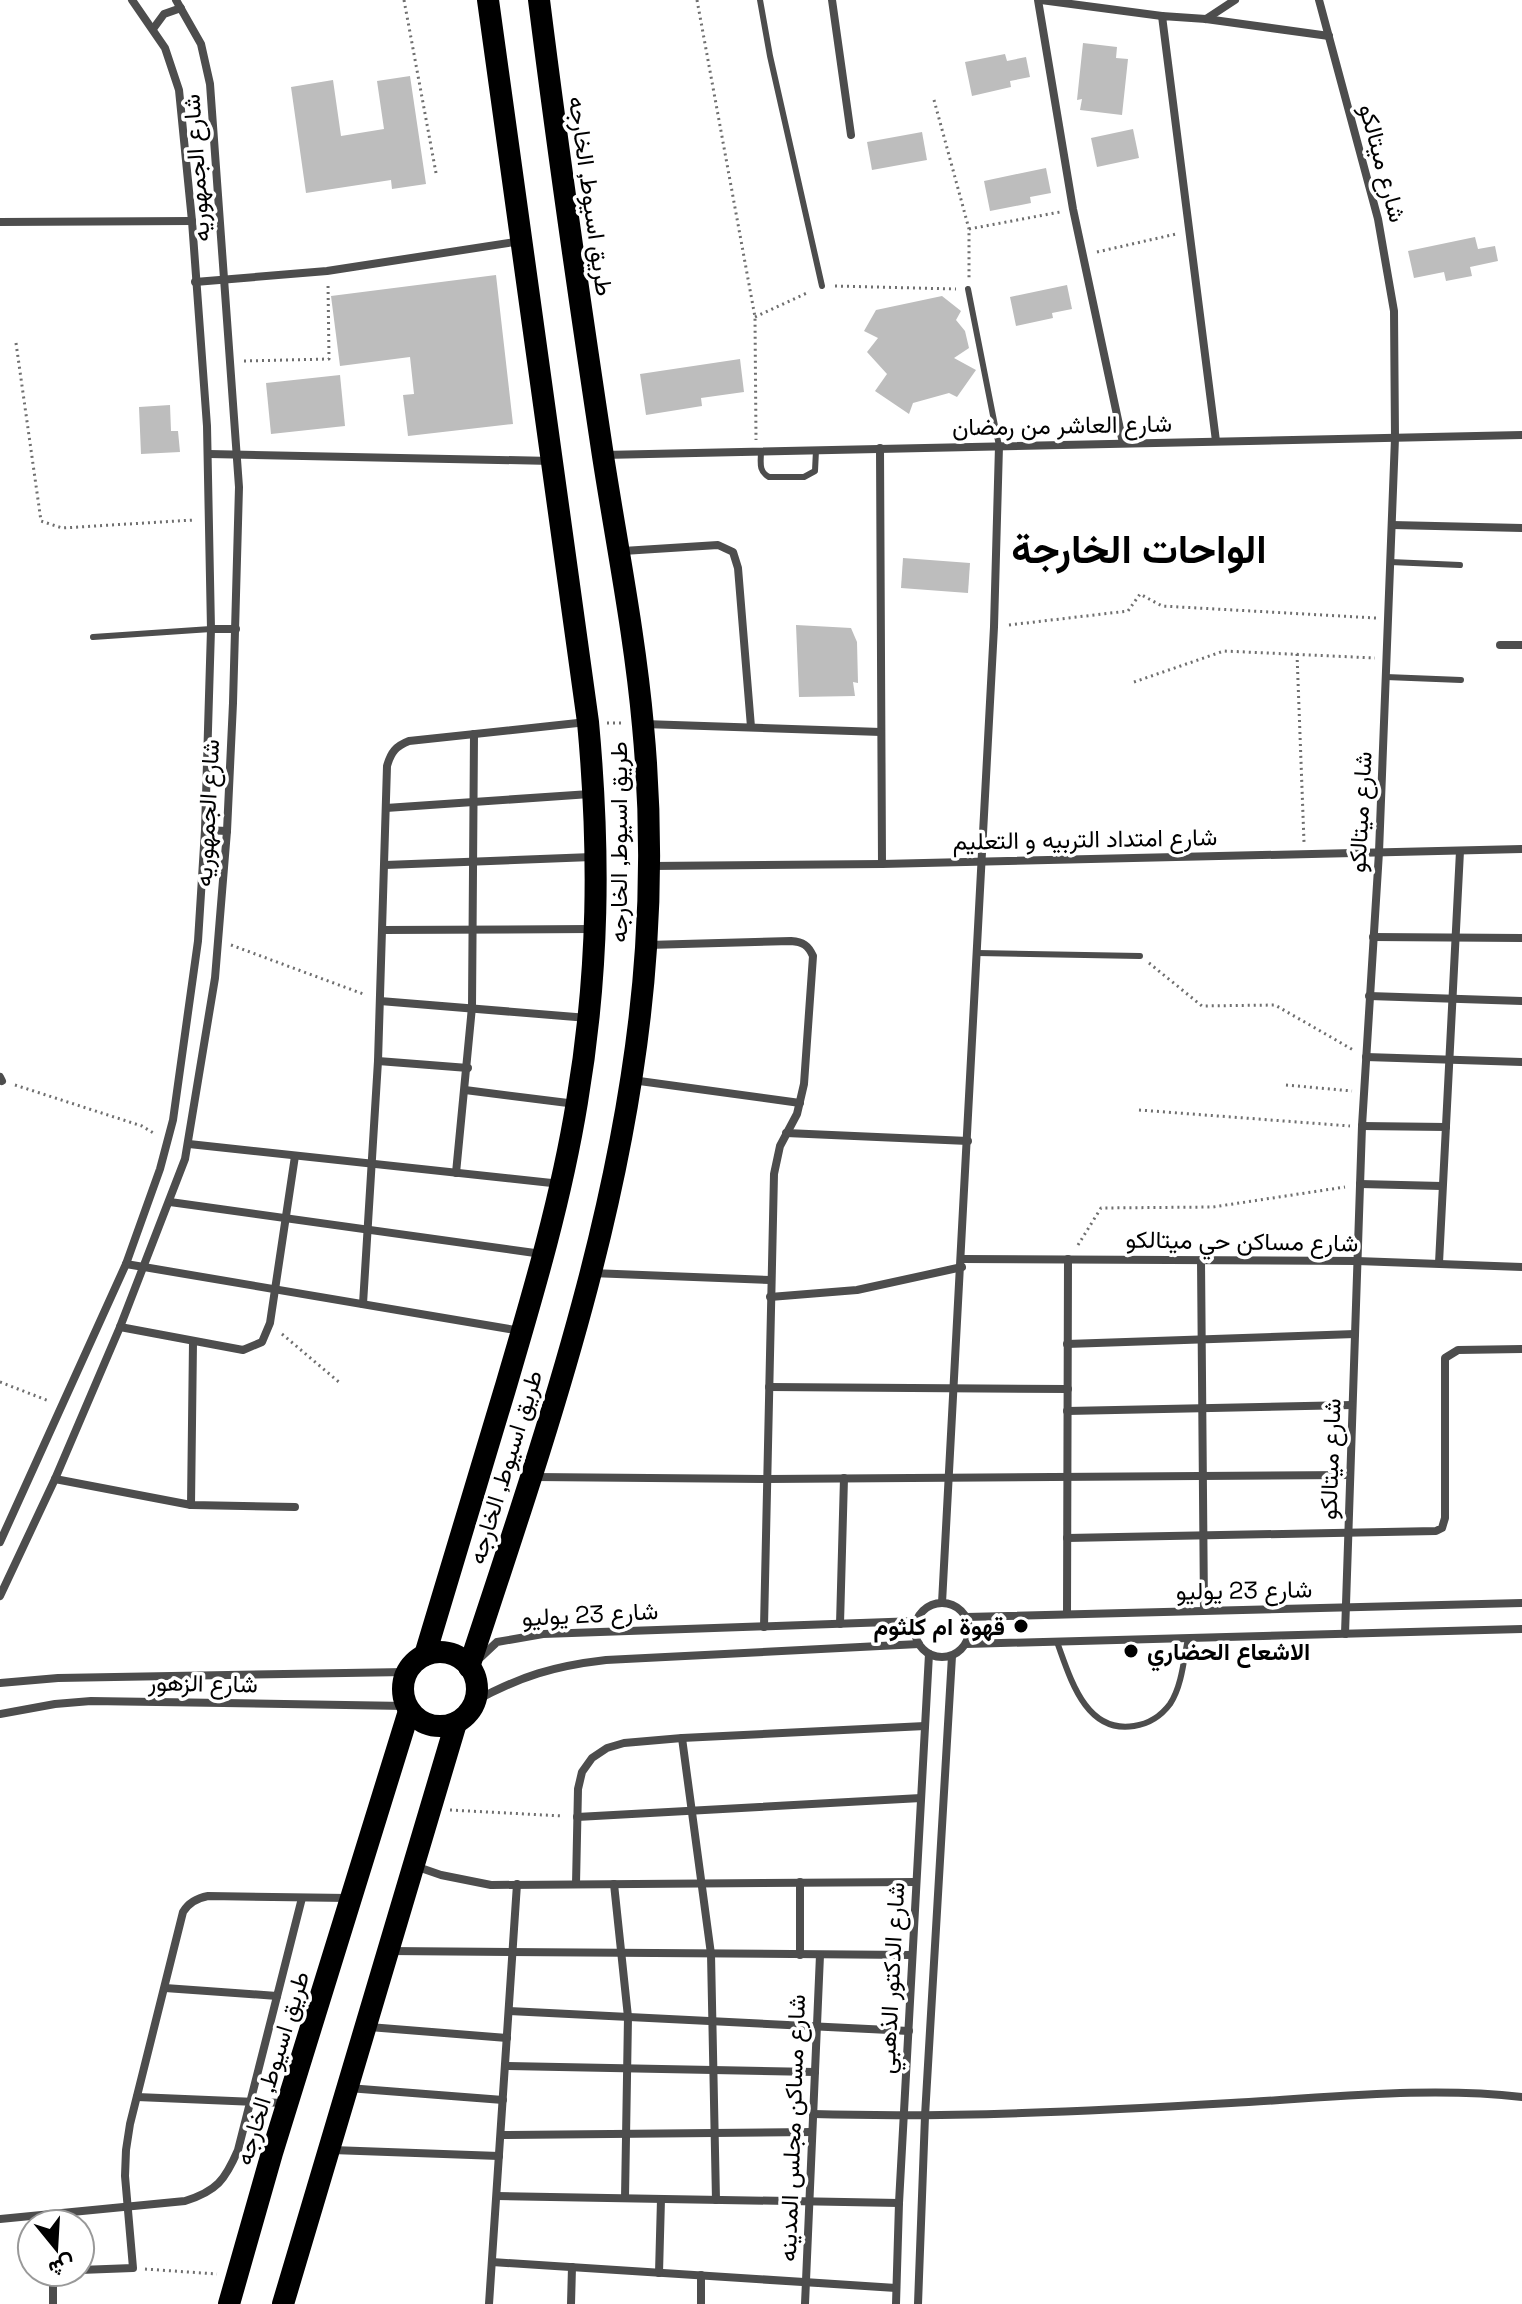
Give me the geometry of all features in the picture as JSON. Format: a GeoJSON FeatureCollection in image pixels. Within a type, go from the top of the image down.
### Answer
{"type":"FeatureCollection","features":[{"type":"Feature","properties":{"kind":"highway","name":"طريق اسيوط, الخارجه"},"geometry":{"type":"LineString","coordinates":[[425,1655],[522,1331],[561,1184],[577,1104],[589,1018],[596,929],[595,794],[588,722],[488,0]]}},
{"type":"Feature","properties":{"kind":"highway","name":"طريق اسيوط, الخارجه"},"geometry":{"type":"LineString","coordinates":[[471,1669],[590,1272],[612,1182],[632,1080],[646,945],[649,866],[643,724],[562,184],[539,0]]}},
{"type":"Feature","properties":{"kind":"highway"},"geometry":{"type":"LineString","coordinates":[[449,1653],[460,1658],[471,1669],[477,1691],[475,1701],[471,1710],[456,1723],[446,1726],[425,1724],[407,1708],[402,1695],[406,1672],[425,1655],[449,1653]]}},
{"type":"Feature","properties":{"kind":"highway","name":"طريق اسيوط, الخارجه"},"geometry":{"type":"LineString","coordinates":[[229,2304],[407,1708]]}},
{"type":"Feature","properties":{"kind":"highway"},"geometry":{"type":"LineString","coordinates":[[283,2304],[456,1723]]}},
{"type":"Feature","properties":{"kind":"street","name":"شارع الجمهوريه"},"geometry":{"type":"LineString","coordinates":[[0,1542],[126,1264],[169,1142],[198,941],[211,629],[209,454],[179,90],[165,48],[132,0]]}},
{"type":"Feature","properties":{"kind":"street"},"geometry":{"type":"LineString","coordinates":[[832,0],[851,135]]}},
{"type":"Feature","properties":{"kind":"street"},"geometry":{"type":"LineString","coordinates":[[1123,443],[1073,209],[1039,0],[1329,36]]}},
{"type":"Feature","properties":{"kind":"street"},"geometry":{"type":"LineString","coordinates":[[1206,19],[1235,0]]}},
{"type":"Feature","properties":{"kind":"street","name":"شارع ميتالكو"},"geometry":{"type":"LineString","coordinates":[[1319,0],[1388,265],[1394,311],[1392,525],[1379,852],[1362,1126],[1345,1634]]}},
{"type":"Feature","properties":{"kind":"street","name":"شارع الجمهوريه"},"geometry":{"type":"LineString","coordinates":[[0,1596],[55,1479],[170,1202],[189,1144],[219,940],[236,629],[237,455],[209,74],[201,44],[178,4]]}},
{"type":"Feature","properties":{"kind":"street"},"geometry":{"type":"LineString","coordinates":[[153,29],[164,14],[178,4]]}},
{"type":"Feature","properties":{"kind":"street"},"geometry":{"type":"LineString","coordinates":[[1162,16],[1216,441]]}},
{"type":"Feature","properties":{"kind":"street"},"geometry":{"type":"LineString","coordinates":[[0,222],[192,221]]}},
{"type":"Feature","properties":{"kind":"street"},"geometry":{"type":"LineString","coordinates":[[195,282],[327,271],[522,241]]}},
{"type":"Feature","properties":{"kind":"street","name":"شارع العاشر من رمضان"},"geometry":{"type":"LineString","coordinates":[[603,455],[1522,435]]}},
{"type":"Feature","properties":{"kind":"street"},"geometry":{"type":"LineString","coordinates":[[942,1603],[994,627],[999,446]]}},
{"type":"Feature","properties":{"kind":"street"},"geometry":{"type":"LineString","coordinates":[[880,448],[882,864]]}},
{"type":"Feature","properties":{"kind":"street"},"geometry":{"type":"LineString","coordinates":[[209,454],[554,461]]}},
{"type":"Feature","properties":{"kind":"street"},"geometry":{"type":"LineString","coordinates":[[1392,525],[1522,528]]}},
{"type":"Feature","properties":{"kind":"street"},"geometry":{"type":"LineString","coordinates":[[618,551],[718,545],[733,552],[738,568],[751,727]]}},
{"type":"Feature","properties":{"kind":"street"},"geometry":{"type":"LineString","coordinates":[[211,629],[236,629]]}},
{"type":"Feature","properties":{"kind":"street"},"geometry":{"type":"LineString","coordinates":[[1500,645],[1522,645]]}},
{"type":"Feature","properties":{"kind":"street"},"geometry":{"type":"LineString","coordinates":[[363,1304],[378,1061],[387,766],[390,755],[398,746],[409,741],[588,722]]}},
{"type":"Feature","properties":{"kind":"street"},"geometry":{"type":"LineString","coordinates":[[643,724],[881,732]]}},
{"type":"Feature","properties":{"kind":"street"},"geometry":{"type":"LineString","coordinates":[[456,1173],[472,1007],[475,929],[474,734]]}},
{"type":"Feature","properties":{"kind":"street"},"geometry":{"type":"LineString","coordinates":[[386,808],[595,794]]}},
{"type":"Feature","properties":{"kind":"street"},"geometry":{"type":"LineString","coordinates":[[205,830],[227,831]]}},
{"type":"Feature","properties":{"kind":"street","name":"شارع امتداد التربيه و التعليم"},"geometry":{"type":"LineString","coordinates":[[649,866],[882,864],[1522,849]]}},
{"type":"Feature","properties":{"kind":"street"},"geometry":{"type":"LineString","coordinates":[[1439,1263],[1460,851]]}},
{"type":"Feature","properties":{"kind":"street"},"geometry":{"type":"LineString","coordinates":[[385,865],[597,856]]}},
{"type":"Feature","properties":{"kind":"street"},"geometry":{"type":"LineString","coordinates":[[383,930],[596,929]]}},
{"type":"Feature","properties":{"kind":"street"},"geometry":{"type":"LineString","coordinates":[[1373,937],[1522,938]]}},
{"type":"Feature","properties":{"kind":"street"},"geometry":{"type":"LineString","coordinates":[[646,945],[791,941],[809,947],[813,956],[800,1103],[786,1133],[774,1174],[764,1627]]}},
{"type":"Feature","properties":{"kind":"street"},"geometry":{"type":"LineString","coordinates":[[1369,996],[1522,1001]]}},
{"type":"Feature","properties":{"kind":"street"},"geometry":{"type":"LineString","coordinates":[[380,1001],[589,1018]]}},
{"type":"Feature","properties":{"kind":"street"},"geometry":{"type":"LineString","coordinates":[[186,1037],[206,1040]]}},
{"type":"Feature","properties":{"kind":"street"},"geometry":{"type":"LineString","coordinates":[[1366,1057],[1522,1062]]}},
{"type":"Feature","properties":{"kind":"street"},"geometry":{"type":"LineString","coordinates":[[378,1061],[468,1068]]}},
{"type":"Feature","properties":{"kind":"street"},"geometry":{"type":"LineString","coordinates":[[632,1080],[800,1103]]}},
{"type":"Feature","properties":{"kind":"street"},"geometry":{"type":"LineString","coordinates":[[465,1090],[577,1104]]}},
{"type":"Feature","properties":{"kind":"street"},"geometry":{"type":"LineString","coordinates":[[1362,1126],[1446,1127]]}},
{"type":"Feature","properties":{"kind":"street"},"geometry":{"type":"LineString","coordinates":[[786,1133],[968,1141]]}},
{"type":"Feature","properties":{"kind":"street"},"geometry":{"type":"LineString","coordinates":[[189,1144],[561,1184]]}},
{"type":"Feature","properties":{"kind":"street"},"geometry":{"type":"LineString","coordinates":[[120,1327],[243,1350],[262,1342],[270,1323],[295,1156]]}},
{"type":"Feature","properties":{"kind":"street"},"geometry":{"type":"LineString","coordinates":[[1360,1184],[1442,1186]]}},
{"type":"Feature","properties":{"kind":"street"},"geometry":{"type":"LineString","coordinates":[[170,1202],[544,1254]]}},
{"type":"Feature","properties":{"kind":"street"},"geometry":{"type":"LineString","coordinates":[[1067,1614],[1068,1259]]}},
{"type":"Feature","properties":{"kind":"street","name":"شارع مساكن حي ميتالكو"},"geometry":{"type":"LineString","coordinates":[[770,1297],[857,1290],[962,1263],[1068,1259],[1357,1261],[1522,1267]]}},
{"type":"Feature","properties":{"kind":"street"},"geometry":{"type":"LineString","coordinates":[[1201,1260],[1204,1610]]}},
{"type":"Feature","properties":{"kind":"street"},"geometry":{"type":"LineString","coordinates":[[126,1264],[522,1331]]}},
{"type":"Feature","properties":{"kind":"street"},"geometry":{"type":"LineString","coordinates":[[590,1272],[770,1280]]}},
{"type":"Feature","properties":{"kind":"street"},"geometry":{"type":"LineString","coordinates":[[1067,1344],[1355,1334]]}},
{"type":"Feature","properties":{"kind":"street"},"geometry":{"type":"LineString","coordinates":[[191,1505],[193,1342]]}},
{"type":"Feature","properties":{"kind":"street"},"geometry":{"type":"LineString","coordinates":[[1067,1538],[1436,1531],[1442,1528],[1445,1518],[1445,1358],[1458,1350],[1522,1349]]}},
{"type":"Feature","properties":{"kind":"street"},"geometry":{"type":"LineString","coordinates":[[769,1387],[1068,1389]]}},
{"type":"Feature","properties":{"kind":"street"},"geometry":{"type":"LineString","coordinates":[[1067,1411],[1352,1405]]}},
{"type":"Feature","properties":{"kind":"street"},"geometry":{"type":"LineString","coordinates":[[530,1477],[768,1479],[1349,1475]]}},
{"type":"Feature","properties":{"kind":"street"},"geometry":{"type":"LineString","coordinates":[[840,1624],[844,1478]]}},
{"type":"Feature","properties":{"kind":"street"},"geometry":{"type":"LineString","coordinates":[[55,1479],[191,1505],[295,1507]]}},
{"type":"Feature","properties":{"kind":"street"},"geometry":{"type":"LineString","coordinates":[[942,1603],[952,1605],[966,1617],[969,1625],[966,1644],[952,1656],[929,1654],[919,1644],[915,1629],[927,1608],[942,1603]]}},
{"type":"Feature","properties":{"kind":"street","name":"شارع 23 يوليو"},"geometry":{"type":"LineString","coordinates":[[966,1617],[1522,1603]]}},
{"type":"Feature","properties":{"kind":"street","name":"شارع 23 يوليو"},"geometry":{"type":"LineString","coordinates":[[471,1669],[482,1654],[497,1642],[516,1637],[917,1621]]}},
{"type":"Feature","properties":{"kind":"street","name":"شارع 23 يوليو"},"geometry":{"type":"LineString","coordinates":[[966,1644],[1522,1629]]}},
{"type":"Feature","properties":{"kind":"street","name":"شارع 23 يوليو"},"geometry":{"type":"LineString","coordinates":[[475,1701],[527,1676],[571,1664],[919,1644]]}},
{"type":"Feature","properties":{"kind":"street","name":"شارع الدكتور الذهبي"},"geometry":{"type":"LineString","coordinates":[[896,2304],[929,1654]]}},
{"type":"Feature","properties":{"kind":"street","name":"شارع الدكتور الذهبي"},"geometry":{"type":"LineString","coordinates":[[918,2304],[925,2116],[952,1656]]}},
{"type":"Feature","properties":{"kind":"street","name":"شارع الزهور"},"geometry":{"type":"LineString","coordinates":[[0,1683],[71,1678],[406,1672]]}},
{"type":"Feature","properties":{"kind":"street","name":"شارع الزهور"},"geometry":{"type":"LineString","coordinates":[[0,1714],[43,1705],[91,1701],[407,1708]]}},
{"type":"Feature","properties":{"kind":"street"},"geometry":{"type":"LineString","coordinates":[[576,1884],[580,1780],[592,1758],[607,1748],[624,1743],[682,1738],[925,1726]]}},
{"type":"Feature","properties":{"kind":"street"},"geometry":{"type":"LineString","coordinates":[[682,1738],[711,1954],[716,2200]]}},
{"type":"Feature","properties":{"kind":"street"},"geometry":{"type":"LineString","coordinates":[[577,1817],[921,1798]]}},
{"type":"Feature","properties":{"kind":"street"},"geometry":{"type":"LineString","coordinates":[[414,1865],[466,1882],[491,1885],[916,1882]]}},
{"type":"Feature","properties":{"kind":"street"},"geometry":{"type":"LineString","coordinates":[[800,1882],[800,1955]]}},
{"type":"Feature","properties":{"kind":"street"},"geometry":{"type":"LineString","coordinates":[[489,2304],[517,1884]]}},
{"type":"Feature","properties":{"kind":"street"},"geometry":{"type":"LineString","coordinates":[[614,1884],[628,2017],[625,2198]]}},
{"type":"Feature","properties":{"kind":"street"},"geometry":{"type":"LineString","coordinates":[[96,2269],[133,2268],[126,2150],[183,1912],[193,1900],[208,1896],[351,1898]]}},
{"type":"Feature","properties":{"kind":"street"},"geometry":{"type":"LineString","coordinates":[[96,2212],[185,2201],[204,2195],[217,2187],[229,2170],[238,2150],[302,1898]]}},
{"type":"Feature","properties":{"kind":"street"},"geometry":{"type":"LineString","coordinates":[[388,1951],[912,1955]]}},
{"type":"Feature","properties":{"kind":"street","name":"شارع مساكن مجلس المدينه"},"geometry":{"type":"LineString","coordinates":[[805,2304],[820,1955]]}},
{"type":"Feature","properties":{"kind":"street"},"geometry":{"type":"LineString","coordinates":[[165,1988],[277,1996]]}},
{"type":"Feature","properties":{"kind":"street"},"geometry":{"type":"LineString","coordinates":[[509,2011],[909,2031]]}},
{"type":"Feature","properties":{"kind":"street"},"geometry":{"type":"LineString","coordinates":[[366,2027],[507,2038]]}},
{"type":"Feature","properties":{"kind":"street"},"geometry":{"type":"LineString","coordinates":[[505,2066],[815,2072]]}},
{"type":"Feature","properties":{"kind":"street"},"geometry":{"type":"LineString","coordinates":[[347,2088],[503,2100]]}},
{"type":"Feature","properties":{"kind":"street"},"geometry":{"type":"LineString","coordinates":[[813,2114],[904,2117],[1414,2094],[1522,2097]]}},
{"type":"Feature","properties":{"kind":"street"},"geometry":{"type":"LineString","coordinates":[[137,2097],[288,2103]]}},
{"type":"Feature","properties":{"kind":"street"},"geometry":{"type":"LineString","coordinates":[[501,2135],[812,2132]]}},
{"type":"Feature","properties":{"kind":"street"},"geometry":{"type":"LineString","coordinates":[[329,2150],[499,2156]]}},
{"type":"Feature","properties":{"kind":"street"},"geometry":{"type":"LineString","coordinates":[[497,2196],[899,2203]]}},
{"type":"Feature","properties":{"kind":"street"},"geometry":{"type":"LineString","coordinates":[[659,2273],[661,2199]]}},
{"type":"Feature","properties":{"kind":"street"},"geometry":{"type":"LineString","coordinates":[[492,2262],[896,2288]]}},
{"type":"Feature","properties":{"kind":"street"},"geometry":{"type":"LineString","coordinates":[[571,2304],[572,2267]]}},
{"type":"Feature","properties":{"kind":"street"},"geometry":{"type":"LineString","coordinates":[[701,2275],[701,2304]]}},
{"type":"Feature","properties":{"kind":"lane"},"geometry":{"type":"LineString","coordinates":[[760,0],[822,286]]}},
{"type":"Feature","properties":{"kind":"lane"},"geometry":{"type":"LineString","coordinates":[[968,289],[999,446]]}},
{"type":"Feature","properties":{"kind":"lane"},"geometry":{"type":"LineString","coordinates":[[758,451],[764,475],[781,477],[810,475],[817,465],[816,450]]}},
{"type":"Feature","properties":{"kind":"lane"},"geometry":{"type":"LineString","coordinates":[[1390,562],[1460,565]]}},
{"type":"Feature","properties":{"kind":"lane"},"geometry":{"type":"LineString","coordinates":[[93,637],[211,629]]}},
{"type":"Feature","properties":{"kind":"lane"},"geometry":{"type":"LineString","coordinates":[[1386,677],[1461,680]]}},
{"type":"Feature","properties":{"kind":"lane"},"geometry":{"type":"LineString","coordinates":[[977,953],[1140,956]]}},
{"type":"Feature","properties":{"kind":"lane"},"geometry":{"type":"LineString","coordinates":[[1057,1642],[1083,1703],[1095,1716],[1110,1724],[1127,1727],[1144,1724],[1159,1716],[1171,1703],[1178,1686],[1188,1638]]}},
{"type":"Feature","properties":{"kind":"path"},"geometry":{"type":"LineString","coordinates":[[404,0],[436,173]]}},
{"type":"Feature","properties":{"kind":"path"},"geometry":{"type":"LineString","coordinates":[[697,0],[755,317],[758,451]]}},
{"type":"Feature","properties":{"kind":"path"},"geometry":{"type":"LineString","coordinates":[[755,317],[822,286],[968,289],[969,229],[934,100]]}},
{"type":"Feature","properties":{"kind":"path"},"geometry":{"type":"LineString","coordinates":[[969,229],[1073,209]]}},
{"type":"Feature","properties":{"kind":"path"},"geometry":{"type":"LineString","coordinates":[[1082,256],[1191,230]]}},
{"type":"Feature","properties":{"kind":"path"},"geometry":{"type":"LineString","coordinates":[[230,361],[329,359],[327,271]]}},
{"type":"Feature","properties":{"kind":"path"},"geometry":{"type":"LineString","coordinates":[[16,343],[41,521],[62,528],[210,519]]}},
{"type":"Feature","properties":{"kind":"path"},"geometry":{"type":"LineString","coordinates":[[994,627],[1128,611],[1140,594],[1162,606],[1388,619]]}},
{"type":"Feature","properties":{"kind":"path"},"geometry":{"type":"LineString","coordinates":[[1134,682],[1224,651],[1386,658]]}},
{"type":"Feature","properties":{"kind":"path"},"geometry":{"type":"LineString","coordinates":[[1297,654],[1304,854]]}},
{"type":"Feature","properties":{"kind":"path"},"geometry":{"type":"LineString","coordinates":[[588,722],[643,724]]}},
{"type":"Feature","properties":{"kind":"path"},"geometry":{"type":"LineString","coordinates":[[219,940],[380,1001]]}},
{"type":"Feature","properties":{"kind":"path"},"geometry":{"type":"LineString","coordinates":[[1140,956],[1202,1006],[1275,1005],[1366,1057]]}},
{"type":"Feature","properties":{"kind":"path"},"geometry":{"type":"LineString","coordinates":[[1,1079],[142,1126],[169,1142]]}},
{"type":"Feature","properties":{"kind":"path"},"geometry":{"type":"LineString","coordinates":[[1286,1085],[1364,1092]]}},
{"type":"Feature","properties":{"kind":"path"},"geometry":{"type":"LineString","coordinates":[[1139,1110],[1362,1126]]}},
{"type":"Feature","properties":{"kind":"path"},"geometry":{"type":"LineString","coordinates":[[1068,1259],[1101,1208],[1213,1207],[1360,1184]]}},
{"type":"Feature","properties":{"kind":"path"},"geometry":{"type":"LineString","coordinates":[[270,1323],[340,1383]]}},
{"type":"Feature","properties":{"kind":"path"},"geometry":{"type":"LineString","coordinates":[[0,1382],[61,1405]]}},
{"type":"Feature","properties":{"kind":"path"},"geometry":{"type":"LineString","coordinates":[[431,1809],[577,1817]]}},
{"type":"Feature","properties":{"kind":"path"},"geometry":{"type":"LineString","coordinates":[[133,2268],[237,2275]]}},
{"type":"Feature","properties":{"kind":"building"},"geometry":{"type":"Polygon","coordinates":[[[1083,43],[1117,47],[1116,58],[1128,59],[1122,115],[1080,110],[1082,99],[1077,100],[1083,43]]]}},
{"type":"Feature","properties":{"kind":"building"},"geometry":{"type":"Polygon","coordinates":[[[1005,54],[1007,61],[1026,57],[1030,77],[1010,81],[1011,87],[972,96],[965,62],[1005,54]]]}},
{"type":"Feature","properties":{"kind":"building"},"geometry":{"type":"Polygon","coordinates":[[[410,76],[426,184],[392,189],[391,180],[306,193],[291,87],[333,80],[341,136],[384,129],[377,81],[410,76]]]}},
{"type":"Feature","properties":{"kind":"building"},"geometry":{"type":"Polygon","coordinates":[[[1133,129],[1139,158],[1097,167],[1091,138],[1133,129]]]}},
{"type":"Feature","properties":{"kind":"building"},"geometry":{"type":"Polygon","coordinates":[[[922,132],[927,160],[872,170],[867,142],[922,132]]]}},
{"type":"Feature","properties":{"kind":"building"},"geometry":{"type":"Polygon","coordinates":[[[1046,168],[1051,193],[1030,197],[1031,203],[990,211],[984,181],[1046,168]]]}},
{"type":"Feature","properties":{"kind":"building"},"geometry":{"type":"Polygon","coordinates":[[[1475,237],[1478,249],[1495,246],[1498,261],[1470,267],[1472,276],[1446,281],[1444,272],[1414,278],[1408,251],[1475,237]]]}},
{"type":"Feature","properties":{"kind":"building"},"geometry":{"type":"Polygon","coordinates":[[[496,275],[513,424],[408,436],[403,395],[414,394],[410,357],[340,366],[331,296],[496,275]]]}},
{"type":"Feature","properties":{"kind":"building"},"geometry":{"type":"Polygon","coordinates":[[[1067,285],[1072,309],[1052,313],[1053,318],[1016,326],[1010,297],[1067,285]]]}},
{"type":"Feature","properties":{"kind":"building"},"geometry":{"type":"Polygon","coordinates":[[[942,296],[961,311],[956,320],[965,331],[969,348],[954,358],[976,370],[957,397],[949,393],[913,403],[909,414],[875,391],[887,374],[867,352],[878,338],[864,331],[876,310],[942,296]]]}},
{"type":"Feature","properties":{"kind":"building"},"geometry":{"type":"Polygon","coordinates":[[[740,359],[744,392],[701,398],[702,406],[646,415],[640,374],[740,359]]]}},
{"type":"Feature","properties":{"kind":"building"},"geometry":{"type":"Polygon","coordinates":[[[340,375],[345,426],[271,434],[266,383],[340,375]]]}},
{"type":"Feature","properties":{"kind":"building"},"geometry":{"type":"Polygon","coordinates":[[[170,405],[171,431],[178,431],[180,452],[141,454],[139,407],[170,405]]]}},
{"type":"Feature","properties":{"kind":"building"},"geometry":{"type":"Polygon","coordinates":[[[903,558],[970,563],[968,593],[901,588],[903,558]]]}},
{"type":"Feature","properties":{"kind":"building"},"geometry":{"type":"Polygon","coordinates":[[[796,625],[851,628],[857,642],[858,683],[853,682],[855,696],[799,697],[796,625]]]}},
{"type":"Feature","properties":{"kind":"place","name":"قهوة ام كلثوم"},"geometry":{"type":"Point","coordinates":[1021,1626]}},
{"type":"Feature","properties":{"kind":"place","name":"الاشعاع الحضاري"},"geometry":{"type":"Point","coordinates":[1131,1651]}},
{"type":"Feature","properties":{"kind":"district","name":"الواحات الخارجة"},"geometry":{"type":"Point","coordinates":[1139,549]}}]}
